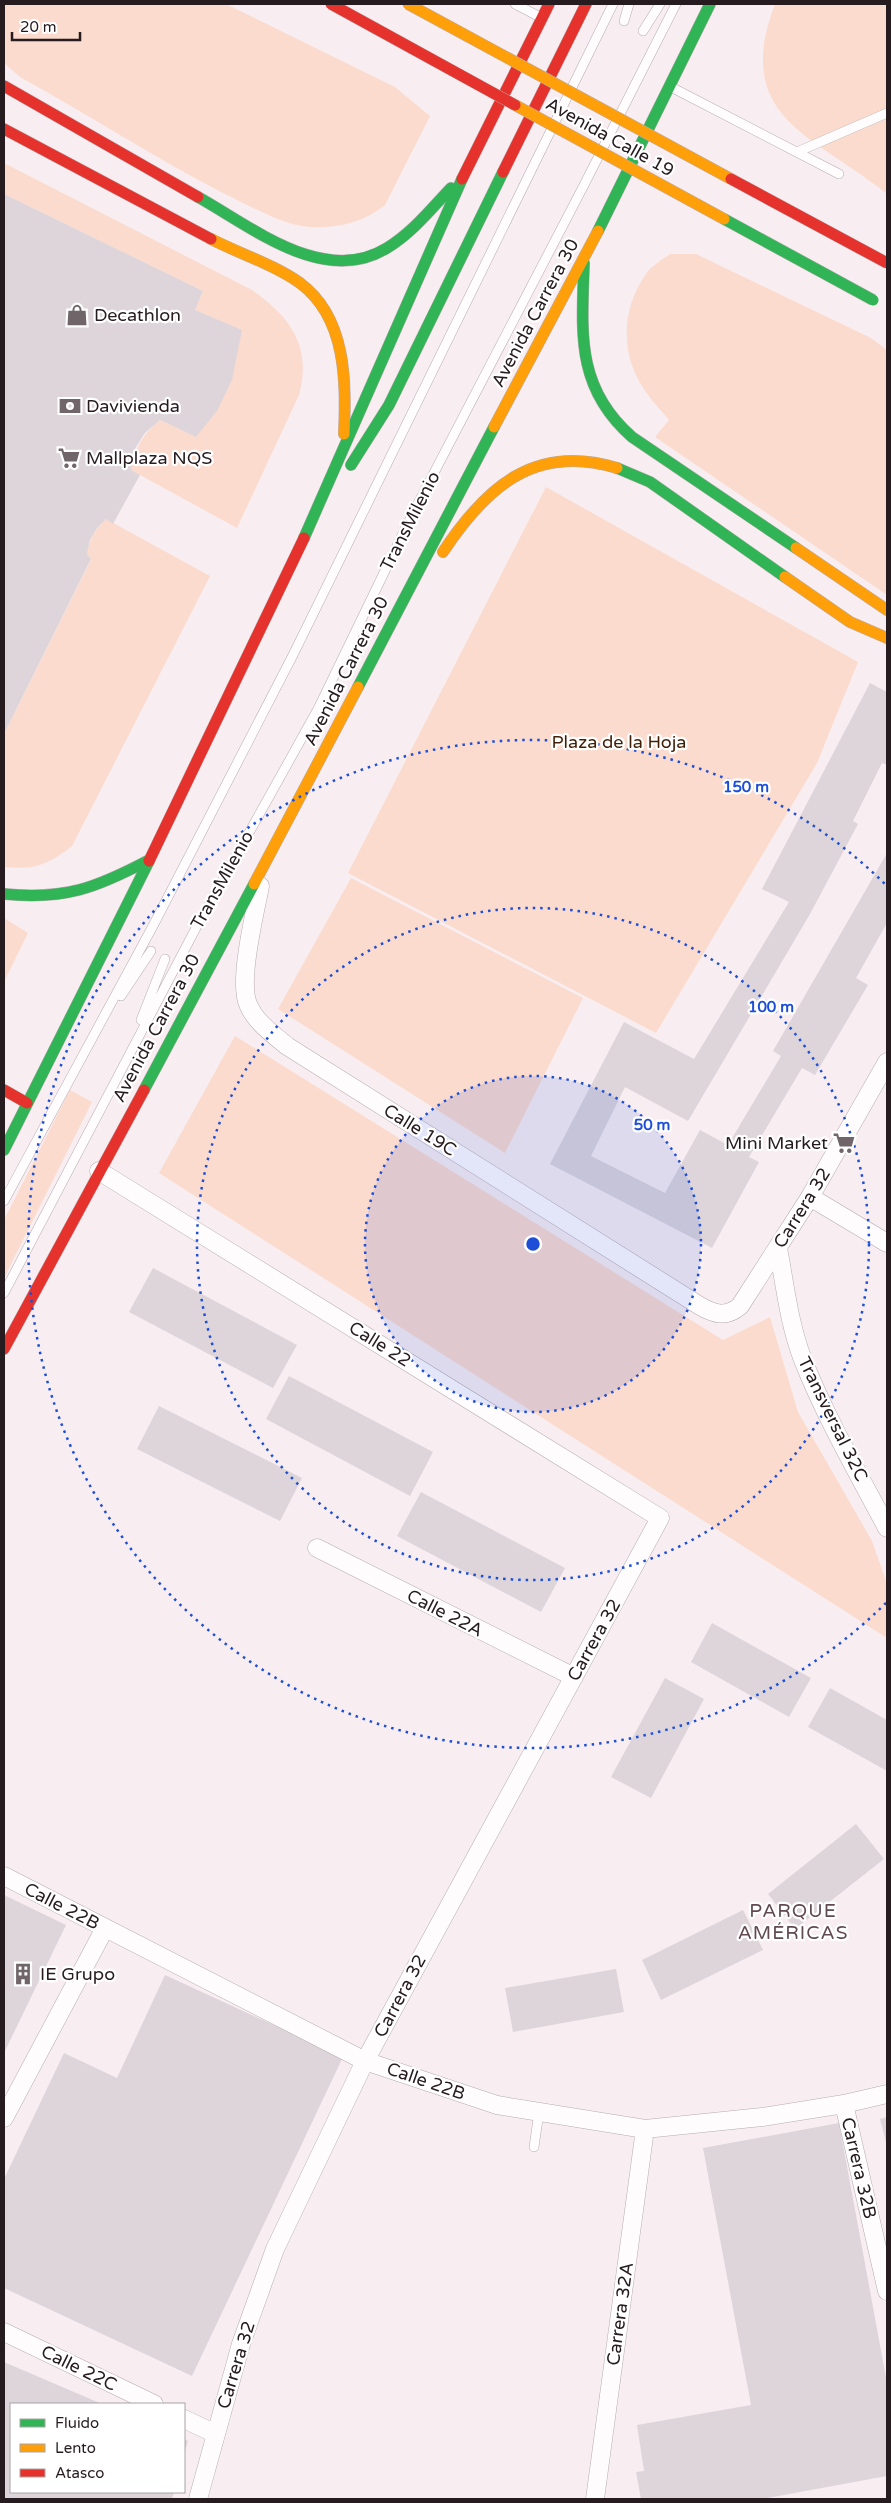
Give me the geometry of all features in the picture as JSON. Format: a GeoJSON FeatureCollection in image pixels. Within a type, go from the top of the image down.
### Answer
{"type":"FeatureCollection","features":[{"type":"Feature","properties":{"kind":"main road","name":"Avenida Calle 19"},"geometry":{"type":"LineString","coordinates":[[331,4],[874,300]]}},
{"type":"Feature","properties":{"kind":"main road","name":"Avenida Calle 19"},"geometry":{"type":"LineString","coordinates":[[408,4],[887,263]]}},
{"type":"Feature","properties":{"kind":"main road"},"geometry":{"type":"LineString","coordinates":[[4,1150],[149,860],[304,540],[464,174],[549,4]]}},
{"type":"Feature","properties":{"kind":"main road"},"geometry":{"type":"LineString","coordinates":[[304,540],[389,405],[586,4]]}},
{"type":"Feature","properties":{"kind":"main road","name":"Avenida Carrera 30"},"geometry":{"type":"LineString","coordinates":[[4,1349],[329,745],[390,622],[584,258],[710,4]]}},
{"type":"Feature","properties":{"kind":"main road"},"geometry":{"type":"LineString","coordinates":[[4,86],[300,254],[318,260],[340,262],[363,259],[382,251],[406,235],[464,174]]}},
{"type":"Feature","properties":{"kind":"main road"},"geometry":{"type":"LineString","coordinates":[[4,129],[239,254],[291,279],[309,292],[331,324],[341,349],[345,375],[343,450]]}},
{"type":"Feature","properties":{"kind":"main road"},"geometry":{"type":"LineString","coordinates":[[584,258],[582,340],[586,369],[596,395],[609,414],[632,437],[887,610]]}},
{"type":"Feature","properties":{"kind":"main road"},"geometry":{"type":"LineString","coordinates":[[390,622],[475,509],[498,487],[516,474],[534,465],[572,458],[624,469],[650,482],[850,622],[887,638]]}},
{"type":"Feature","properties":{"kind":"main road"},"geometry":{"type":"LineString","coordinates":[[4,894],[28,898],[77,894],[110,882],[149,860]]}},
{"type":"Feature","properties":{"kind":"main road"},"geometry":{"type":"LineString","coordinates":[[4,1090],[27,1103]]}},
{"type":"Feature","properties":{"kind":"street"},"geometry":{"type":"LineString","coordinates":[[850,622],[887,644]]}},
{"type":"Feature","properties":{"kind":"street","name":"Calle 19C"},"geometry":{"type":"LineString","coordinates":[[263,868],[245,978],[247,1004],[261,1024],[287,1046],[700,1306],[720,1315]]}},
{"type":"Feature","properties":{"kind":"street","name":"Carrera 32"},"geometry":{"type":"LineString","coordinates":[[720,1315],[735,1311],[740,1306],[810,1198],[887,1062]]}},
{"type":"Feature","properties":{"kind":"street","name":"Calle 22"},"geometry":{"type":"LineString","coordinates":[[99,1171],[660,1518]]}},
{"type":"Feature","properties":{"kind":"street"},"geometry":{"type":"LineString","coordinates":[[810,1198],[887,1242]]}},
{"type":"Feature","properties":{"kind":"street","name":"Transversal 32C"},"geometry":{"type":"LineString","coordinates":[[778,1248],[788,1306],[802,1358],[822,1403],[887,1528]]}},
{"type":"Feature","properties":{"kind":"street","name":"Carrera 32"},"geometry":{"type":"LineString","coordinates":[[198,2499],[241,2344],[275,2249],[365,2061],[660,1518]]}},
{"type":"Feature","properties":{"kind":"street","name":"Calle 22A"},"geometry":{"type":"LineString","coordinates":[[316,1548],[574,1677]]}},
{"type":"Feature","properties":{"kind":"street","name":"Calle 22B"},"geometry":{"type":"LineString","coordinates":[[4,1876],[365,2061],[497,2105],[645,2129],[762,2117],[844,2104],[887,2094]]}},
{"type":"Feature","properties":{"kind":"street"},"geometry":{"type":"LineString","coordinates":[[4,2118],[105,1928]]}},
{"type":"Feature","properties":{"kind":"street","name":"Carrera 32B"},"geometry":{"type":"LineString","coordinates":[[844,2104],[887,2291]]}},
{"type":"Feature","properties":{"kind":"street","name":"Carrera 32A"},"geometry":{"type":"LineString","coordinates":[[595,2499],[645,2129]]}},
{"type":"Feature","properties":{"kind":"street","name":"Calle 22C"},"geometry":{"type":"LineString","coordinates":[[4,2332],[152,2403]]}},
{"type":"Feature","properties":{"kind":"street"},"geometry":{"type":"LineString","coordinates":[[185,2419],[216,2434]]}},
{"type":"Feature","properties":{"kind":"lane"},"geometry":{"type":"LineString","coordinates":[[515,4],[542,18]]}},
{"type":"Feature","properties":{"kind":"lane"},"geometry":{"type":"LineString","coordinates":[[4,1201],[154,924],[341,560],[613,4]]}},
{"type":"Feature","properties":{"kind":"lane"},"geometry":{"type":"LineString","coordinates":[[624,22],[629,4]]}},
{"type":"Feature","properties":{"kind":"lane"},"geometry":{"type":"LineString","coordinates":[[643,31],[660,4]]}},
{"type":"Feature","properties":{"kind":"lane","name":"TransMilenio"},"geometry":{"type":"LineString","coordinates":[[4,1293],[196,926],[318,709],[411,517],[588,179],[676,4]]}},
{"type":"Feature","properties":{"kind":"lane"},"geometry":{"type":"LineString","coordinates":[[669,86],[839,174]]}},
{"type":"Feature","properties":{"kind":"lane"},"geometry":{"type":"LineString","coordinates":[[797,152],[887,113]]}},
{"type":"Feature","properties":{"kind":"lane"},"geometry":{"type":"LineString","coordinates":[[91,1041],[152,951]]}},
{"type":"Feature","properties":{"kind":"lane","name":"TransMilenio"},"geometry":{"type":"LineString","coordinates":[[124,1062],[165,959]]}},
{"type":"Feature","properties":{"kind":"lane"},"geometry":{"type":"LineString","coordinates":[[534,2147],[538,2112]]}},
{"type":"Feature","properties":{"kind":"green space"},"geometry":{"type":"Polygon","coordinates":[[[4,4],[226,4],[395,87],[430,116],[385,205],[366,217],[346,224],[313,227],[293,224],[263,213],[199,180],[20,77],[4,63],[4,4]]]}},
{"type":"Feature","properties":{"kind":"green space"},"geometry":{"type":"Polygon","coordinates":[[[775,4],[887,4],[887,194],[809,139],[788,120],[772,99],[764,74],[764,43],[775,4]]]}},
{"type":"Feature","properties":{"kind":"green space"},"geometry":{"type":"Polygon","coordinates":[[[4,163],[252,290],[266,300],[287,322],[295,335],[303,362],[299,395],[237,528],[131,470],[141,442],[160,420],[196,437],[207,423],[228,388],[241,330],[195,310],[203,291],[4,194],[4,163]]]}},
{"type":"Feature","properties":{"kind":"green space"},"geometry":{"type":"Polygon","coordinates":[[[670,254],[696,254],[871,338],[887,350],[887,595],[655,437],[669,420],[648,395],[635,373],[627,344],[628,315],[638,287],[646,274],[670,254]]]}},
{"type":"Feature","properties":{"kind":"green space","name":"Plaza de la Hoja"},"geometry":{"type":"Polygon","coordinates":[[[546,487],[858,662],[817,763],[656,1033],[348,873],[546,487]]]}},
{"type":"Feature","properties":{"kind":"green space"},"geometry":{"type":"Polygon","coordinates":[[[106,519],[210,576],[72,846],[55,858],[40,865],[24,868],[4,867],[4,734],[91,560],[87,554],[93,535],[106,519]]]}},
{"type":"Feature","properties":{"kind":"green space"},"geometry":{"type":"Polygon","coordinates":[[[351,878],[583,998],[505,1153],[278,1009],[351,878]]]}},
{"type":"Feature","properties":{"kind":"green space"},"geometry":{"type":"Polygon","coordinates":[[[4,918],[28,933],[4,982],[4,918]]]}},
{"type":"Feature","properties":{"kind":"green space"},"geometry":{"type":"Polygon","coordinates":[[[235,1036],[723,1340],[770,1317],[798,1412],[872,1541],[887,1584],[887,1638],[159,1173],[235,1036]]]}},
{"type":"Feature","properties":{"kind":"green space"},"geometry":{"type":"Polygon","coordinates":[[[70,1090],[92,1102],[4,1278],[4,1220],[70,1090]]]}},
{"type":"Feature","properties":{"kind":"building","name":"Mallplaza NQS"},"geometry":{"type":"Polygon","coordinates":[[[4,194],[203,291],[195,310],[242,330],[232,380],[217,411],[196,437],[160,420],[145,433],[136,447],[131,470],[140,475],[113,524],[106,519],[97,528],[90,540],[87,554],[91,559],[4,734],[4,194]]]}},
{"type":"Feature","properties":{"kind":"building"},"geometry":{"type":"Polygon","coordinates":[[[870,683],[887,692],[887,765],[882,763],[853,821],[858,824],[810,914],[688,1121],[625,1087],[591,1156],[665,1193],[700,1130],[728,1145],[781,1056],[773,1051],[887,853],[887,923],[856,978],[868,985],[815,1075],[802,1068],[749,1157],[759,1162],[712,1248],[550,1164],[624,1022],[694,1059],[789,902],[762,889],[870,683]]]}},
{"type":"Feature","properties":{"kind":"building"},"geometry":{"type":"Polygon","coordinates":[[[153,1268],[297,1345],[273,1388],[129,1312],[153,1268]]]}},
{"type":"Feature","properties":{"kind":"building"},"geometry":{"type":"Polygon","coordinates":[[[289,1376],[433,1452],[410,1496],[266,1419],[289,1376]]]}},
{"type":"Feature","properties":{"kind":"building"},"geometry":{"type":"Polygon","coordinates":[[[159,1406],[302,1478],[280,1521],[137,1449],[159,1406]]]}},
{"type":"Feature","properties":{"kind":"building"},"geometry":{"type":"Polygon","coordinates":[[[421,1492],[565,1568],[541,1612],[397,1536],[421,1492]]]}},
{"type":"Feature","properties":{"kind":"building"},"geometry":{"type":"Polygon","coordinates":[[[712,1623],[811,1678],[789,1717],[691,1662],[712,1623]]]}},
{"type":"Feature","properties":{"kind":"building"},"geometry":{"type":"Polygon","coordinates":[[[665,1678],[704,1699],[651,1798],[611,1777],[665,1678]]]}},
{"type":"Feature","properties":{"kind":"building"},"geometry":{"type":"Polygon","coordinates":[[[830,1688],[887,1720],[887,1771],[808,1727],[830,1688]]]}},
{"type":"Feature","properties":{"kind":"building"},"geometry":{"type":"Polygon","coordinates":[[[856,1824],[884,1859],[795,1929],[768,1894],[856,1824]]]}},
{"type":"Feature","properties":{"kind":"building","name":"IE Grupo"},"geometry":{"type":"Polygon","coordinates":[[[4,1895],[66,1925],[4,2053],[4,1895]]]}},
{"type":"Feature","properties":{"kind":"building"},"geometry":{"type":"Polygon","coordinates":[[[743,1910],[763,1950],[661,2000],[642,1960],[743,1910]]]}},
{"type":"Feature","properties":{"kind":"building"},"geometry":{"type":"Polygon","coordinates":[[[616,1969],[624,2012],[513,2032],[505,1988],[616,1969]]]}},
{"type":"Feature","properties":{"kind":"building"},"geometry":{"type":"Polygon","coordinates":[[[165,1975],[343,2057],[192,2376],[4,2288],[4,2179],[64,2053],[117,2078],[165,1975]]]}},
{"type":"Feature","properties":{"kind":"building"},"geometry":{"type":"Polygon","coordinates":[[[887,2117],[887,2146],[880,2119],[887,2117]]]}},
{"type":"Feature","properties":{"kind":"building"},"geometry":{"type":"Polygon","coordinates":[[[839,2123],[887,2383],[887,2476],[762,2499],[641,2499],[636,2472],[644,2471],[637,2425],[751,2405],[703,2148],[839,2123]]]}},
{"type":"Feature","properties":{"kind":"building"},"geometry":{"type":"Polygon","coordinates":[[[4,2362],[100,2403],[10,2403],[10,2493],[174,2493],[172,2499],[4,2499],[4,2362]]]}},
{"type":"Feature","properties":{"kind":"building"},"geometry":{"type":"Polygon","coordinates":[[[185,2440],[188,2441],[185,2451],[185,2440]]]}},
{"type":"Feature","properties":{"kind":"traffic: fast"},"geometry":{"type":"LineString","coordinates":[[598,231],[710,4]]}},
{"type":"Feature","properties":{"kind":"traffic: fast"},"geometry":{"type":"LineString","coordinates":[[351,465],[389,405],[503,172]]}},
{"type":"Feature","properties":{"kind":"traffic: fast"},"geometry":{"type":"LineString","coordinates":[[304,538],[462,179]]}},
{"type":"Feature","properties":{"kind":"traffic: fast"},"geometry":{"type":"LineString","coordinates":[[198,197],[265,237],[289,248],[314,257],[338,261],[363,258],[387,248],[413,228],[451,188]]}},
{"type":"Feature","properties":{"kind":"traffic: fast"},"geometry":{"type":"LineString","coordinates":[[724,219],[873,300]]}},
{"type":"Feature","properties":{"kind":"traffic: fast"},"geometry":{"type":"LineString","coordinates":[[584,263],[583,335],[586,357],[591,378],[600,398],[613,418],[632,437],[796,548]]}},
{"type":"Feature","properties":{"kind":"traffic: fast"},"geometry":{"type":"LineString","coordinates":[[358,687],[494,427]]}},
{"type":"Feature","properties":{"kind":"traffic: fast"},"geometry":{"type":"LineString","coordinates":[[617,468],[650,482],[785,577]]}},
{"type":"Feature","properties":{"kind":"traffic: fast"},"geometry":{"type":"LineString","coordinates":[[4,894],[45,895],[80,890],[113,878],[149,860]]}},
{"type":"Feature","properties":{"kind":"traffic: fast"},"geometry":{"type":"LineString","coordinates":[[4,1150],[149,861]]}},
{"type":"Feature","properties":{"kind":"traffic: fast"},"geometry":{"type":"LineString","coordinates":[[144,1090],[254,884]]}},
{"type":"Feature","properties":{"kind":"traffic: slow"},"geometry":{"type":"LineString","coordinates":[[408,4],[731,179]]}},
{"type":"Feature","properties":{"kind":"traffic: slow"},"geometry":{"type":"LineString","coordinates":[[515,105],[724,219]]}},
{"type":"Feature","properties":{"kind":"traffic: slow"},"geometry":{"type":"LineString","coordinates":[[494,427],[598,231]]}},
{"type":"Feature","properties":{"kind":"traffic: slow"},"geometry":{"type":"LineString","coordinates":[[211,239],[290,276],[315,297],[327,314],[335,332],[343,373],[345,393],[344,434]]}},
{"type":"Feature","properties":{"kind":"traffic: slow"},"geometry":{"type":"LineString","coordinates":[[443,552],[477,508],[495,490],[515,476],[537,466],[561,461],[588,462],[617,468]]}},
{"type":"Feature","properties":{"kind":"traffic: slow"},"geometry":{"type":"LineString","coordinates":[[796,548],[887,610]]}},
{"type":"Feature","properties":{"kind":"traffic: slow"},"geometry":{"type":"LineString","coordinates":[[785,577],[850,622],[887,638]]}},
{"type":"Feature","properties":{"kind":"traffic: slow"},"geometry":{"type":"LineString","coordinates":[[254,884],[358,687]]}},
{"type":"Feature","properties":{"kind":"traffic: jam"},"geometry":{"type":"LineString","coordinates":[[331,4],[515,105]]}},
{"type":"Feature","properties":{"kind":"traffic: jam"},"geometry":{"type":"LineString","coordinates":[[462,179],[549,4]]}},
{"type":"Feature","properties":{"kind":"traffic: jam"},"geometry":{"type":"LineString","coordinates":[[503,172],[586,4]]}},
{"type":"Feature","properties":{"kind":"traffic: jam"},"geometry":{"type":"LineString","coordinates":[[4,86],[198,197]]}},
{"type":"Feature","properties":{"kind":"traffic: jam"},"geometry":{"type":"LineString","coordinates":[[4,129],[211,239]]}},
{"type":"Feature","properties":{"kind":"traffic: jam"},"geometry":{"type":"LineString","coordinates":[[731,179],[887,263]]}},
{"type":"Feature","properties":{"kind":"traffic: jam"},"geometry":{"type":"LineString","coordinates":[[149,861],[304,538]]}},
{"type":"Feature","properties":{"kind":"traffic: jam"},"geometry":{"type":"LineString","coordinates":[[4,1090],[27,1103]]}},
{"type":"Feature","properties":{"kind":"traffic: jam"},"geometry":{"type":"LineString","coordinates":[[4,1349],[144,1090]]}},
{"type":"Feature","properties":{"kind":"place","name":"Decathlon"},"geometry":{"type":"Point","coordinates":[77,315]}},
{"type":"Feature","properties":{"kind":"place","name":"Davivienda"},"geometry":{"type":"Point","coordinates":[70,406]}},
{"type":"Feature","properties":{"kind":"place","name":"Mallplaza NQS"},"geometry":{"type":"Point","coordinates":[69,458]}},
{"type":"Feature","properties":{"kind":"place","name":"Mini Market"},"geometry":{"type":"Point","coordinates":[844,1143]}},
{"type":"Feature","properties":{"kind":"place","name":"IE Grupo"},"geometry":{"type":"Point","coordinates":[23,1974]}},
{"type":"Feature","properties":{"kind":"district","name":"PARQUE AMÉRICAS"},"geometry":{"type":"Point","coordinates":[793,1922]}}]}
